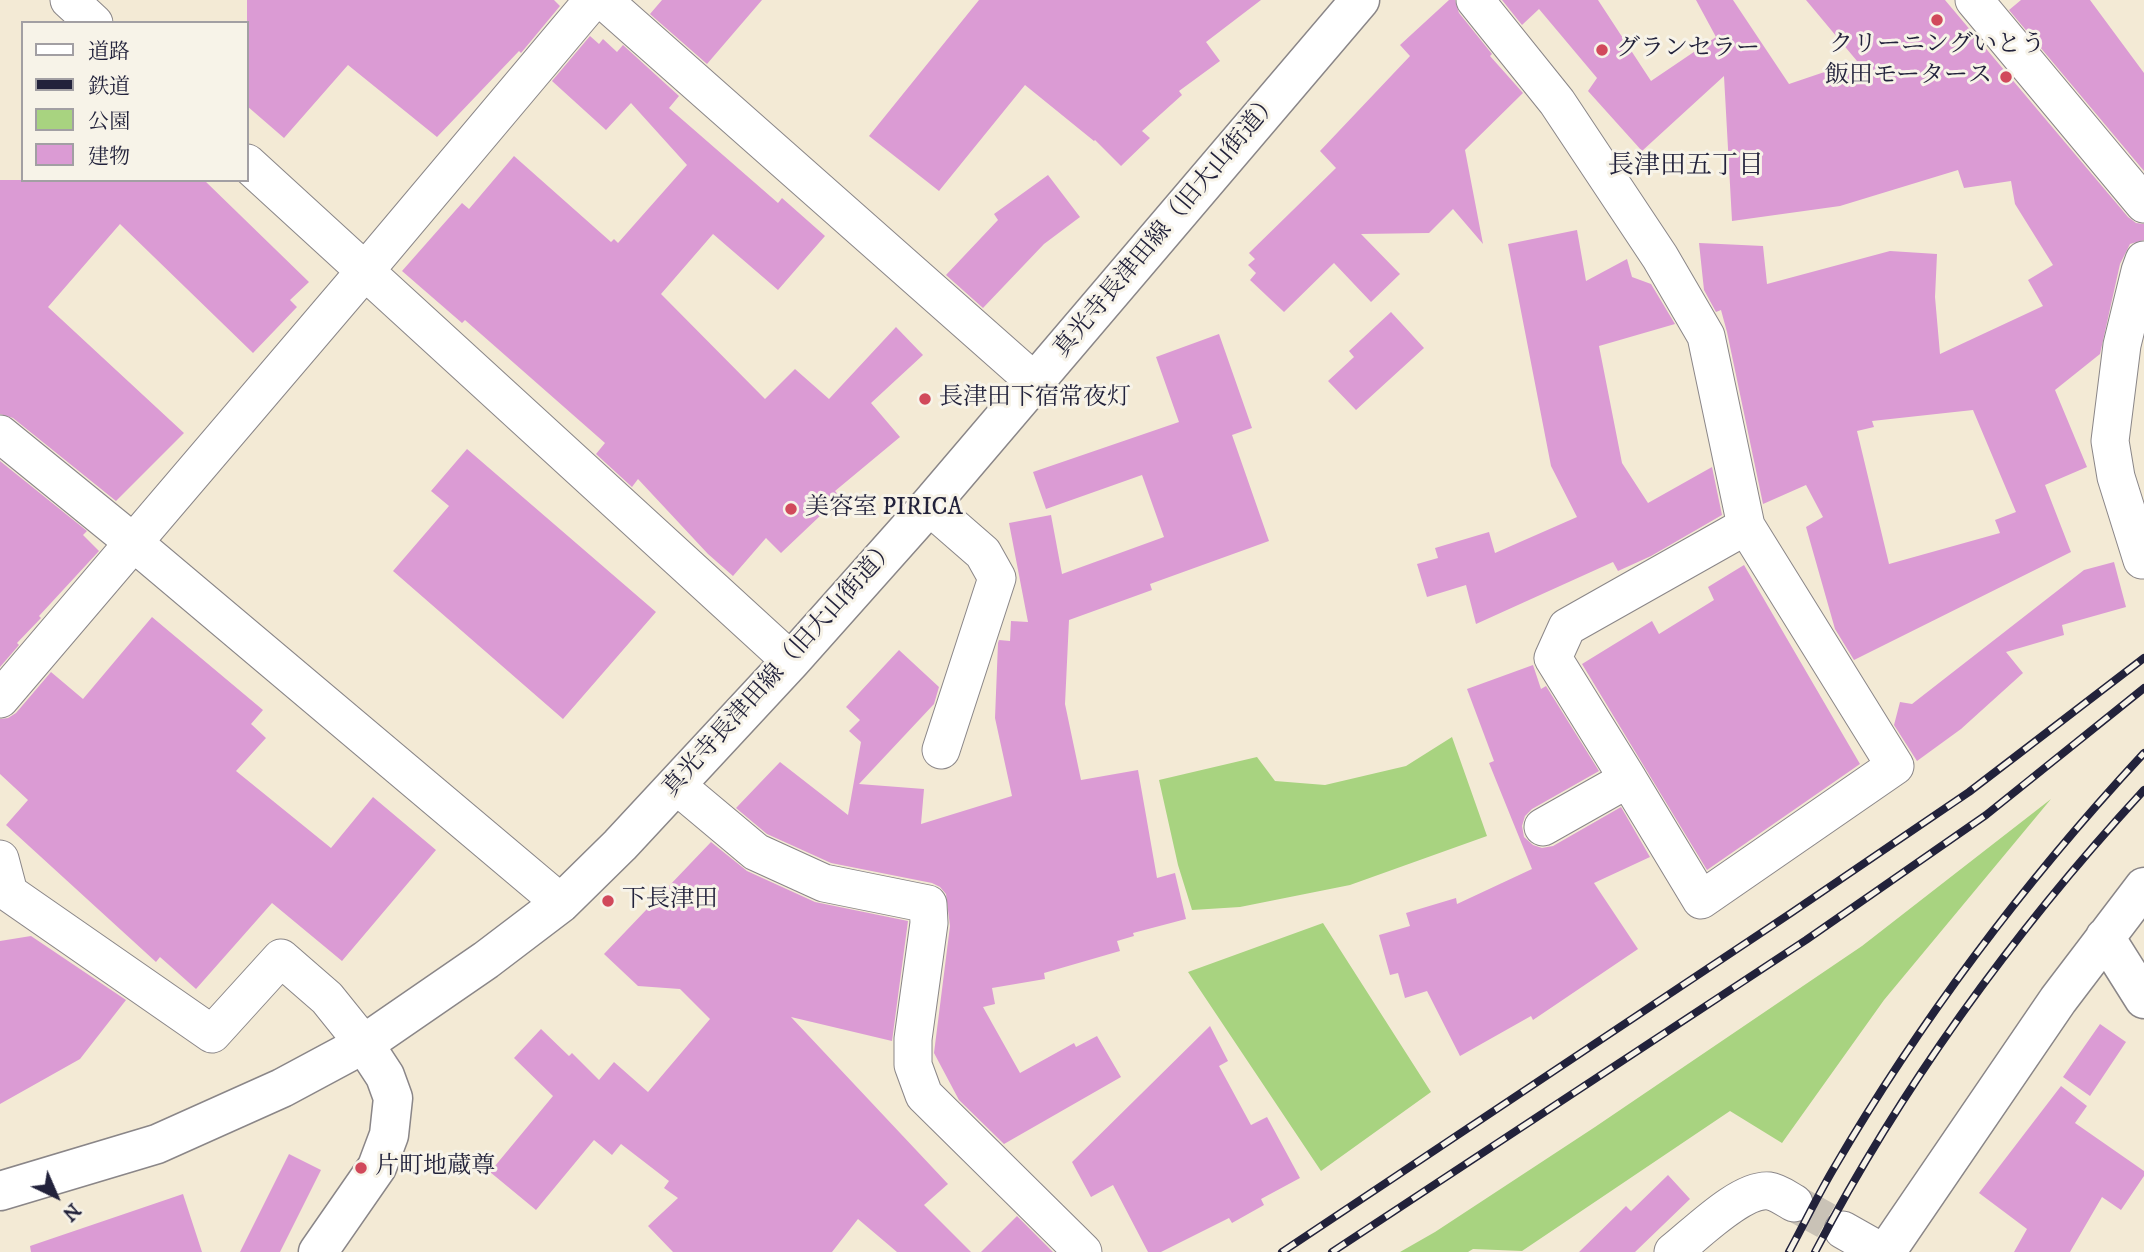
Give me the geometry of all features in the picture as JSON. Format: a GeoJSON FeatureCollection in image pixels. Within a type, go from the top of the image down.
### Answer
{"type":"FeatureCollection","features":[{"type":"Feature","properties":{"kind":"main road","name":"真光寺長津田線（旧大山街道）"},"geometry":{"type":"LineString","coordinates":[[0,1191],[157,1144],[282,1088],[363,1044],[486,960],[561,903],[791,661],[929,506],[1360,0]]}},
{"type":"Feature","properties":{"kind":"main road"},"geometry":{"type":"LineString","coordinates":[[1884,1252],[2058,1000],[2144,887]]}},
{"type":"Feature","properties":{"kind":"main road"},"geometry":{"type":"LineString","coordinates":[[2105,937],[2144,999]]}},
{"type":"Feature","properties":{"kind":"main road"},"geometry":{"type":"LineString","coordinates":[[318,1252],[377,1167],[389,1135],[393,1098],[386,1076],[363,1044]]}},
{"type":"Feature","properties":{"kind":"street"},"geometry":{"type":"LineString","coordinates":[[69,0],[92,21]]}},
{"type":"Feature","properties":{"kind":"street"},"geometry":{"type":"LineString","coordinates":[[0,699],[593,0]]}},
{"type":"Feature","properties":{"kind":"street"},"geometry":{"type":"LineString","coordinates":[[603,0],[1035,382]]}},
{"type":"Feature","properties":{"kind":"street"},"geometry":{"type":"LineString","coordinates":[[1475,0],[1557,102],[1660,257],[1706,337],[1746,526],[1895,766],[1701,900],[1553,658],[1567,627],[1746,526]]}},
{"type":"Feature","properties":{"kind":"street"},"geometry":{"type":"LineString","coordinates":[[1974,0],[2144,204]]}},
{"type":"Feature","properties":{"kind":"street"},"geometry":{"type":"LineString","coordinates":[[248,164],[791,661]]}},
{"type":"Feature","properties":{"kind":"street"},"geometry":{"type":"LineString","coordinates":[[2142,560],[2116,477],[2110,441],[2122,345],[2144,260]]}},
{"type":"Feature","properties":{"kind":"street"},"geometry":{"type":"LineString","coordinates":[[0,434],[134,543],[561,903]]}},
{"type":"Feature","properties":{"kind":"street"},"geometry":{"type":"LineString","coordinates":[[929,506],[983,553],[997,578],[941,750]]}},
{"type":"Feature","properties":{"kind":"street"},"geometry":{"type":"LineString","coordinates":[[1542,827],[1628,779]]}},
{"type":"Feature","properties":{"kind":"street"},"geometry":{"type":"LineString","coordinates":[[676,785],[756,852],[824,883],[928,904],[929,923],[912,1065],[924,1095],[1083,1252]]}},
{"type":"Feature","properties":{"kind":"street"},"geometry":{"type":"LineString","coordinates":[[0,859],[9,893],[212,1034],[281,958],[327,998],[363,1044]]}},
{"type":"Feature","properties":{"kind":"street"},"geometry":{"type":"LineString","coordinates":[[1673,1252],[1731,1206],[1752,1193],[1770,1191],[1794,1203]]}},
{"type":"Feature","properties":{"kind":"street"},"geometry":{"type":"LineString","coordinates":[[1843,1230],[1884,1252]]}},
{"type":"Feature","properties":{"kind":"green space"},"geometry":{"type":"Polygon","coordinates":[[[1452,737],[1487,836],[1350,885],[1240,907],[1192,910],[1178,865],[1159,780],[1257,757],[1275,781],[1325,785],[1406,766],[1452,737]]]}},
{"type":"Feature","properties":{"kind":"green space"},"geometry":{"type":"Polygon","coordinates":[[[2051,799],[1884,1000],[1782,1143],[1730,1111],[1522,1251],[1473,1249],[1468,1252],[1400,1252],[1595,1127],[1862,946],[2051,799]]]}},
{"type":"Feature","properties":{"kind":"green space"},"geometry":{"type":"Polygon","coordinates":[[[1323,923],[1431,1092],[1321,1171],[1188,972],[1323,923]]]}},
{"type":"Feature","properties":{"kind":"building"},"geometry":{"type":"Polygon","coordinates":[[[247,0],[554,0],[560,6],[521,53],[519,51],[437,137],[348,65],[284,138],[248,107],[247,0]]]}},
{"type":"Feature","properties":{"kind":"building"},"geometry":{"type":"Polygon","coordinates":[[[662,0],[762,0],[707,64],[650,14],[662,0]]]}},
{"type":"Feature","properties":{"kind":"building"},"geometry":{"type":"Polygon","coordinates":[[[979,0],[1261,0],[1206,42],[1220,61],[1179,91],[1182,95],[1142,131],[1150,138],[1121,166],[1095,140],[1025,85],[939,191],[869,136],[979,0]]]}},
{"type":"Feature","properties":{"kind":"building"},"geometry":{"type":"Polygon","coordinates":[[[1449,0],[1455,0],[1459,13],[1492,54],[1490,56],[1523,93],[1465,150],[1483,244],[1453,209],[1429,233],[1361,234],[1400,274],[1371,302],[1334,263],[1284,312],[1250,280],[1256,273],[1248,265],[1255,259],[1249,253],[1336,168],[1320,151],[1410,56],[1400,45],[1449,0]]]}},
{"type":"Feature","properties":{"kind":"building"},"geometry":{"type":"Polygon","coordinates":[[[1502,0],[1598,0],[1651,81],[1716,37],[1696,0],[1733,0],[1789,84],[1857,61],[1806,0],[1945,0],[2128,217],[2136,223],[2144,224],[2144,240],[2130,244],[2120,264],[2100,354],[2055,390],[2087,467],[2045,485],[2071,552],[1854,660],[1835,629],[1806,527],[1823,517],[1806,485],[1763,504],[1721,310],[1716,312],[1704,290],[1699,243],[1763,246],[1767,284],[1890,251],[1937,254],[1935,297],[1940,354],[2043,306],[2028,280],[2053,265],[2015,204],[2011,181],[1964,188],[1958,170],[1840,206],[1732,221],[1724,76],[1642,151],[1588,91],[1597,78],[1539,9],[1522,25],[1502,0]],[[1973,410],[1872,421],[1874,427],[1857,431],[1889,564],[2000,533],[1995,520],[2016,512],[1973,410]]]}},
{"type":"Feature","properties":{"kind":"building"},"geometry":{"type":"Polygon","coordinates":[[[2021,0],[2090,0],[2144,73],[2144,171],[2009,10],[2021,0]]]}},
{"type":"Feature","properties":{"kind":"building"},"geometry":{"type":"Polygon","coordinates":[[[590,36],[599,44],[603,39],[617,52],[623,45],[679,96],[669,108],[778,203],[782,198],[825,236],[778,290],[713,234],[661,294],[765,399],[795,369],[829,399],[896,327],[923,355],[871,403],[900,437],[835,491],[840,497],[781,553],[766,538],[733,576],[708,554],[638,479],[632,487],[596,454],[605,443],[465,320],[462,323],[402,271],[462,203],[469,209],[514,156],[611,242],[614,239],[618,243],[687,165],[631,103],[606,130],[552,81],[590,36]]]}},
{"type":"Feature","properties":{"kind":"building"},"geometry":{"type":"Polygon","coordinates":[[[1048,175],[1080,217],[1044,244],[983,308],[946,275],[998,220],[994,214],[1048,175]]]}},
{"type":"Feature","properties":{"kind":"building"},"geometry":{"type":"Polygon","coordinates":[[[0,180],[206,182],[309,282],[290,300],[297,307],[253,353],[120,224],[48,307],[184,433],[116,501],[13,418],[0,414],[0,180]]]}},
{"type":"Feature","properties":{"kind":"building"},"geometry":{"type":"Polygon","coordinates":[[[1577,230],[1586,281],[1627,259],[1632,277],[1651,284],[1675,324],[1599,346],[1622,463],[1648,503],[1712,467],[1722,515],[1651,556],[1618,571],[1613,562],[1476,624],[1466,585],[1427,597],[1417,564],[1438,558],[1435,548],[1489,532],[1495,553],[1577,517],[1551,466],[1508,244],[1577,230]]]}},
{"type":"Feature","properties":{"kind":"building"},"geometry":{"type":"Polygon","coordinates":[[[1391,312],[1424,348],[1356,410],[1328,381],[1354,357],[1349,351],[1391,312]]]}},
{"type":"Feature","properties":{"kind":"building"},"geometry":{"type":"Polygon","coordinates":[[[1219,334],[1252,428],[1232,435],[1269,541],[1150,584],[1152,590],[1069,620],[1065,704],[1081,780],[1138,770],[1157,878],[1175,873],[1186,919],[1133,933],[1134,936],[1117,941],[1120,951],[1044,973],[1045,979],[992,988],[995,1004],[983,1007],[1020,1073],[1074,1043],[1076,1047],[1097,1036],[1121,1077],[1004,1144],[959,1100],[934,1053],[950,926],[946,894],[932,883],[831,863],[767,834],[736,808],[780,762],[848,815],[861,742],[849,731],[860,720],[846,707],[899,650],[939,687],[934,704],[859,784],[924,789],[921,824],[1012,796],[995,718],[998,643],[999,640],[1010,641],[1011,621],[1028,622],[1009,523],[1051,515],[1062,574],[1164,537],[1142,475],[1046,509],[1033,472],[1179,422],[1156,357],[1219,334]]]}},
{"type":"Feature","properties":{"kind":"building"},"geometry":{"type":"Polygon","coordinates":[[[467,449],[656,612],[563,719],[393,571],[449,506],[431,491],[467,449]]]}},
{"type":"Feature","properties":{"kind":"building"},"geometry":{"type":"Polygon","coordinates":[[[0,461],[87,531],[83,535],[99,551],[39,616],[41,618],[17,643],[19,645],[0,667],[0,461]]]}},
{"type":"Feature","properties":{"kind":"building"},"geometry":{"type":"Polygon","coordinates":[[[2114,562],[2126,607],[2062,625],[2064,635],[2006,652],[2023,673],[1961,729],[1917,761],[1894,725],[1900,702],[1912,704],[2084,570],[2114,562]]]}},
{"type":"Feature","properties":{"kind":"building"},"geometry":{"type":"Polygon","coordinates":[[[1744,565],[1860,764],[1707,870],[1582,664],[1652,621],[1659,634],[1714,600],[1708,587],[1744,565]]]}},
{"type":"Feature","properties":{"kind":"building"},"geometry":{"type":"Polygon","coordinates":[[[152,617],[263,710],[251,724],[266,738],[236,771],[331,848],[373,797],[436,850],[342,961],[272,903],[196,989],[160,957],[156,962],[6,825],[28,800],[0,774],[0,719],[16,713],[51,672],[83,699],[152,617]]]}},
{"type":"Feature","properties":{"kind":"building"},"geometry":{"type":"Polygon","coordinates":[[[1533,665],[1541,689],[1546,686],[1599,771],[1532,809],[1525,816],[1522,826],[1524,837],[1533,845],[1542,848],[1553,846],[1621,807],[1650,857],[1594,883],[1638,949],[1533,1020],[1531,1016],[1460,1056],[1427,991],[1405,998],[1398,973],[1390,975],[1379,935],[1410,926],[1406,913],[1456,898],[1457,904],[1532,869],[1489,763],[1494,761],[1467,689],[1533,665]]]}},
{"type":"Feature","properties":{"kind":"building"},"geometry":{"type":"Polygon","coordinates":[[[711,842],[747,871],[815,902],[908,921],[892,1041],[791,1017],[948,1184],[924,1205],[971,1252],[897,1252],[858,1219],[832,1252],[673,1252],[648,1226],[678,1198],[664,1188],[669,1181],[621,1144],[612,1155],[594,1140],[536,1210],[490,1172],[553,1096],[514,1058],[541,1029],[569,1056],[572,1053],[599,1080],[614,1062],[648,1092],[710,1019],[680,989],[638,986],[604,954],[711,842]]]}},
{"type":"Feature","properties":{"kind":"building"},"geometry":{"type":"Polygon","coordinates":[[[31,936],[126,1000],[80,1059],[0,1104],[0,941],[31,936]]]}},
{"type":"Feature","properties":{"kind":"building"},"geometry":{"type":"Polygon","coordinates":[[[2100,1024],[2126,1042],[2090,1096],[2063,1077],[2100,1024]]]}},
{"type":"Feature","properties":{"kind":"building"},"geometry":{"type":"Polygon","coordinates":[[[1210,1026],[1228,1061],[1219,1066],[1251,1125],[1267,1117],[1300,1178],[1261,1199],[1264,1205],[1232,1223],[1229,1218],[1161,1252],[1148,1252],[1113,1185],[1091,1197],[1072,1162],[1210,1026]]]}},
{"type":"Feature","properties":{"kind":"building"},"geometry":{"type":"Polygon","coordinates":[[[2061,1086],[2087,1106],[2075,1123],[2144,1171],[2144,1176],[2121,1210],[2102,1197],[2070,1252],[2014,1252],[2027,1229],[1979,1193],[2061,1086]]]}},
{"type":"Feature","properties":{"kind":"building"},"geometry":{"type":"Polygon","coordinates":[[[289,1154],[321,1170],[280,1252],[240,1252],[289,1154]]]}},
{"type":"Feature","properties":{"kind":"building"},"geometry":{"type":"Polygon","coordinates":[[[1668,1175],[1690,1199],[1635,1252],[1579,1252],[1626,1206],[1631,1211],[1668,1175]]]}},
{"type":"Feature","properties":{"kind":"building"},"geometry":{"type":"Polygon","coordinates":[[[183,1194],[202,1252],[31,1252],[30,1246],[183,1194]]]}},
{"type":"Feature","properties":{"kind":"building"},"geometry":{"type":"Polygon","coordinates":[[[1017,1216],[1053,1252],[981,1252],[1017,1216]]]}},
{"type":"Feature","properties":{"kind":"tunnel"},"geometry":{"type":"LineString","coordinates":[[1794,1203],[1843,1230]]}},
{"type":"Feature","properties":{"kind":"railway"},"geometry":{"type":"LineString","coordinates":[[1282,1252],[1969,792],[2144,658]]}},
{"type":"Feature","properties":{"kind":"railway"},"geometry":{"type":"LineString","coordinates":[[1332,1252],[1806,940],[1986,815],[2144,688]]}},
{"type":"Feature","properties":{"kind":"railway"},"geometry":{"type":"LineString","coordinates":[[1789,1252],[1828,1178],[1939,1004],[2017,900],[2144,753]]}},
{"type":"Feature","properties":{"kind":"railway"},"geometry":{"type":"LineString","coordinates":[[1815,1252],[1886,1128],[1964,1010],[2051,897],[2144,790]]}},
{"type":"Feature","properties":{"kind":"place","name":"クリーニングいとう"},"geometry":{"type":"Point","coordinates":[1937,20]}},
{"type":"Feature","properties":{"kind":"place","name":"グランセラー"},"geometry":{"type":"Point","coordinates":[1602,50]}},
{"type":"Feature","properties":{"kind":"place","name":"飯田モータース"},"geometry":{"type":"Point","coordinates":[2006,77]}},
{"type":"Feature","properties":{"kind":"place","name":"長津田下宿常夜灯"},"geometry":{"type":"Point","coordinates":[925,399]}},
{"type":"Feature","properties":{"kind":"place","name":"美容室 PIRICA"},"geometry":{"type":"Point","coordinates":[791,509]}},
{"type":"Feature","properties":{"kind":"place","name":"下長津田"},"geometry":{"type":"Point","coordinates":[608,901]}},
{"type":"Feature","properties":{"kind":"place","name":"片町地蔵尊"},"geometry":{"type":"Point","coordinates":[361,1168]}},
{"type":"Feature","properties":{"kind":"district","name":"長津田五丁目"},"geometry":{"type":"Point","coordinates":[1686,168]}}]}
